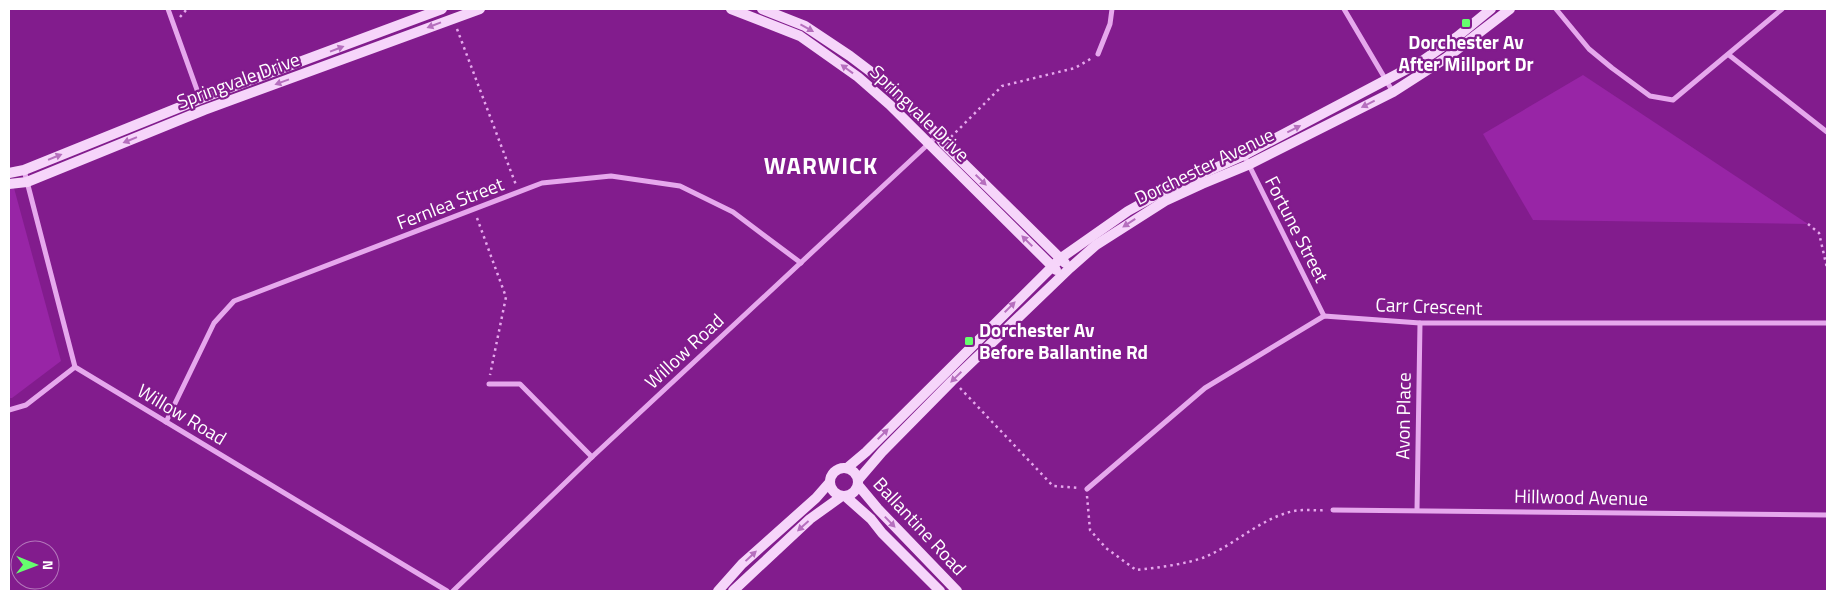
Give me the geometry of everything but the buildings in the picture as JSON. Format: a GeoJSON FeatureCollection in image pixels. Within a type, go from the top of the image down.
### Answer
{"type":"FeatureCollection","features":[{"type":"Feature","properties":{"kind":"street"},"geometry":{"type":"LineString","coordinates":[[168,9],[204,110]]}},
{"type":"Feature","properties":{"kind":"street","name":"Springvale Drive"},"geometry":{"type":"LineString","coordinates":[[9,173],[24,170],[200,99],[442,9]]}},
{"type":"Feature","properties":{"kind":"street","name":"Springvale Drive"},"geometry":{"type":"LineString","coordinates":[[9,184],[27,182],[204,110],[480,9]]}},
{"type":"Feature","properties":{"kind":"street","name":"Springvale Drive"},"geometry":{"type":"LineString","coordinates":[[731,9],[800,36],[871,87],[1062,276]]}},
{"type":"Feature","properties":{"kind":"street","name":"Springvale Drive"},"geometry":{"type":"LineString","coordinates":[[762,9],[805,26],[879,78],[1070,268]]}},
{"type":"Feature","properties":{"kind":"street"},"geometry":{"type":"LineString","coordinates":[[1098,54],[1110,24],[1112,9]]}},
{"type":"Feature","properties":{"kind":"street"},"geometry":{"type":"LineString","coordinates":[[1344,9],[1393,92]]}},
{"type":"Feature","properties":{"kind":"street","name":"Dorchester Avenue"},"geometry":{"type":"LineString","coordinates":[[733,591],[810,520],[844,496],[855,491],[858,483],[882,452],[952,381],[1096,245],[1165,201],[1202,184],[1422,61],[1458,36],[1491,9]]}},
{"type":"Feature","properties":{"kind":"street","name":"Dorchester Avenue"},"geometry":{"type":"LineString","coordinates":[[718,591],[742,564],[816,498],[830,482],[833,472],[842,467],[847,468],[866,452],[1061,258],[1128,211],[1164,191],[1246,160],[1393,92],[1446,58],[1510,9]]}},
{"type":"Feature","properties":{"kind":"street"},"geometry":{"type":"LineString","coordinates":[[1556,9],[1589,49],[1612,68],[1650,96],[1673,100],[1782,9]]}},
{"type":"Feature","properties":{"kind":"street"},"geometry":{"type":"LineString","coordinates":[[1729,55],[1827,132]]}},
{"type":"Feature","properties":{"kind":"street","name":"Willow Road"},"geometry":{"type":"LineString","coordinates":[[453,591],[592,456],[800,263],[929,144],[941,140]]}},
{"type":"Feature","properties":{"kind":"street","name":"Fortune Street"},"geometry":{"type":"LineString","coordinates":[[1246,160],[1324,316]]}},
{"type":"Feature","properties":{"kind":"street"},"geometry":{"type":"LineString","coordinates":[[9,410],[26,405],[75,367],[24,170]]}},
{"type":"Feature","properties":{"kind":"street","name":"Fernlea Street"},"geometry":{"type":"LineString","coordinates":[[166,422],[214,323],[234,301],[542,183],[610,176],[680,186],[732,212],[800,263]]}},
{"type":"Feature","properties":{"kind":"street"},"geometry":{"type":"LineString","coordinates":[[1087,488],[1205,388],[1324,316]]}},
{"type":"Feature","properties":{"kind":"street","name":"Carr Crescent"},"geometry":{"type":"LineString","coordinates":[[1324,316],[1420,323],[1827,323]]}},
{"type":"Feature","properties":{"kind":"street","name":"Avon Place"},"geometry":{"type":"LineString","coordinates":[[1416,510],[1420,323]]}},
{"type":"Feature","properties":{"kind":"street","name":"Willow Road"},"geometry":{"type":"LineString","coordinates":[[75,367],[447,591]]}},
{"type":"Feature","properties":{"kind":"street"},"geometry":{"type":"LineString","coordinates":[[489,384],[520,384],[592,456]]}},
{"type":"Feature","properties":{"kind":"street"},"geometry":{"type":"LineString","coordinates":[[847,468],[855,472],[858,483]]}},
{"type":"Feature","properties":{"kind":"street"},"geometry":{"type":"LineString","coordinates":[[830,482],[835,492],[844,496]]}},
{"type":"Feature","properties":{"kind":"street","name":"Ballantine Road"},"geometry":{"type":"LineString","coordinates":[[858,483],[878,509],[957,591]]}},
{"type":"Feature","properties":{"kind":"street","name":"Ballantine Road"},"geometry":{"type":"LineString","coordinates":[[844,496],[871,518],[882,532],[940,591]]}},
{"type":"Feature","properties":{"kind":"street","name":"Hillwood Avenue"},"geometry":{"type":"LineString","coordinates":[[1334,510],[1827,515]]}},
{"type":"Feature","properties":{"kind":"path"},"geometry":{"type":"LineString","coordinates":[[453,18],[519,192]]}},
{"type":"Feature","properties":{"kind":"path"},"geometry":{"type":"LineString","coordinates":[[941,140],[1002,86],[1075,68],[1098,54]]}},
{"type":"Feature","properties":{"kind":"path"},"geometry":{"type":"LineString","coordinates":[[473,210],[506,297],[489,384]]}},
{"type":"Feature","properties":{"kind":"path"},"geometry":{"type":"LineString","coordinates":[[1808,224],[1819,233],[1827,268]]}},
{"type":"Feature","properties":{"kind":"path"},"geometry":{"type":"LineString","coordinates":[[952,381],[1053,486],[1087,488],[1090,530],[1106,548],[1136,570],[1203,558],[1229,545],[1264,523],[1295,511],[1334,510]]}},
{"type":"Feature","properties":{"kind":"shaded area"},"geometry":{"type":"Polygon","coordinates":[[[1583,75],[1808,224],[1533,220],[1483,134],[1583,75]]]}},
{"type":"Feature","properties":{"kind":"shaded area"},"geometry":{"type":"Polygon","coordinates":[[[9,188],[14,188],[61,361],[12,398],[9,398],[9,188]]]}},
{"type":"Feature","properties":{"kind":"place","name":"Dorchester Av After Millport Dr"},"geometry":{"type":"Point","coordinates":[1466,23]}},
{"type":"Feature","properties":{"kind":"place","name":"Dorchester Av Before Ballantine Rd"},"geometry":{"type":"Point","coordinates":[969,341]}},
{"type":"Feature","properties":{"kind":"district","name":"WARWICK"},"geometry":{"type":"Point","coordinates":[821,166]}}]}
